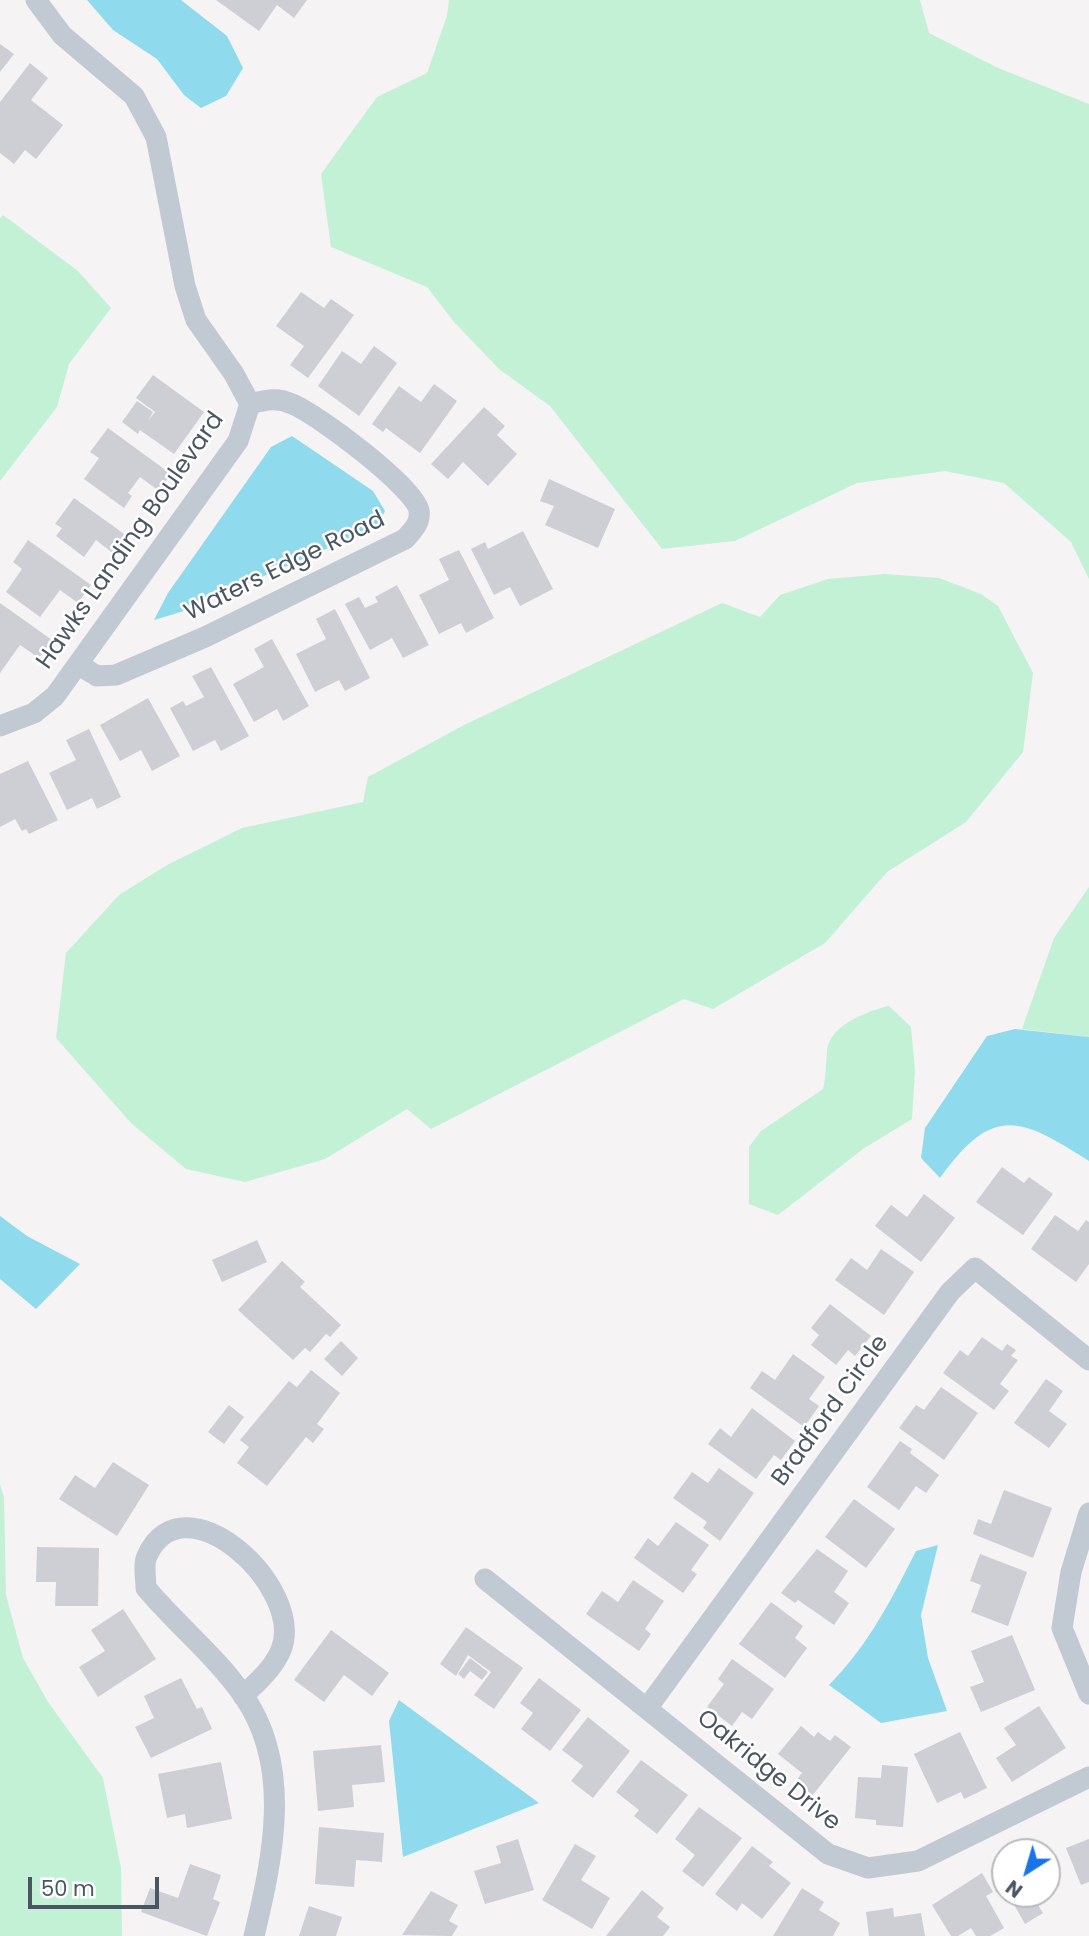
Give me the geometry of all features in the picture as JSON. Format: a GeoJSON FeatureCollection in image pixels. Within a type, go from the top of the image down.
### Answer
{"type":"FeatureCollection","features":[{"type":"Feature","properties":{"kind":"street","name":"Hawks Landing Boulevard"},"geometry":{"type":"LineString","coordinates":[[0,726],[34,713],[55,696],[238,441],[250,404],[234,374],[196,320],[185,286],[156,137],[134,96],[62,35],[36,0]]}},
{"type":"Feature","properties":{"kind":"street","name":"Waters Edge Road"},"geometry":{"type":"LineString","coordinates":[[79,665],[97,676],[116,675],[205,636],[405,539],[415,527],[419,512],[406,489],[393,476],[294,404],[271,398],[250,404]]}},
{"type":"Feature","properties":{"kind":"street","name":"Bradford Circle"},"geometry":{"type":"LineString","coordinates":[[648,1707],[950,1292],[975,1268],[1089,1360]]}},
{"type":"Feature","properties":{"kind":"street"},"geometry":{"type":"LineString","coordinates":[[1089,1513],[1070,1572],[1062,1628],[1089,1694]]}},
{"type":"Feature","properties":{"kind":"street"},"geometry":{"type":"LineString","coordinates":[[243,1696],[270,1669],[282,1648],[280,1607],[271,1584],[249,1561],[207,1529],[184,1525],[164,1532],[145,1558],[146,1588],[243,1696],[266,1738],[276,1814],[269,1872],[254,1936]]}},
{"type":"Feature","properties":{"kind":"street","name":"Oakridge Drive"},"geometry":{"type":"LineString","coordinates":[[485,1579],[550,1634],[566,1643],[648,1707],[828,1854],[868,1868],[918,1861],[1089,1777]]}},
{"type":"Feature","properties":{"kind":"green space"},"geometry":{"type":"Polygon","coordinates":[[[449,0],[920,0],[929,33],[998,68],[1089,104],[1089,579],[1071,542],[1004,483],[945,471],[857,483],[735,541],[662,549],[550,406],[499,369],[454,322],[427,287],[331,247],[321,174],[377,97],[427,73],[447,16],[449,0]]]}},
{"type":"Feature","properties":{"kind":"green space"},"geometry":{"type":"Polygon","coordinates":[[[3,215],[78,271],[111,308],[69,364],[57,407],[0,481],[0,218],[3,215]]]}},
{"type":"Feature","properties":{"kind":"green space"},"geometry":{"type":"Polygon","coordinates":[[[885,574],[939,578],[981,594],[998,606],[1033,673],[1023,752],[966,822],[887,872],[825,943],[713,1009],[684,999],[431,1129],[407,1109],[325,1159],[245,1182],[186,1169],[131,1123],[56,1038],[66,953],[119,895],[167,865],[242,828],[363,802],[368,777],[464,725],[722,603],[760,617],[780,595],[828,579],[885,574]]]}},
{"type":"Feature","properties":{"kind":"green space"},"geometry":{"type":"Polygon","coordinates":[[[1089,887],[1089,1037],[1022,1029],[1054,938],[1089,887]]]}},
{"type":"Feature","properties":{"kind":"green space"},"geometry":{"type":"Polygon","coordinates":[[[889,1006],[911,1027],[915,1071],[912,1119],[863,1149],[778,1215],[749,1204],[749,1147],[761,1131],[823,1089],[827,1050],[835,1033],[861,1015],[889,1006]]]}},
{"type":"Feature","properties":{"kind":"green space"},"geometry":{"type":"Polygon","coordinates":[[[0,1484],[4,1497],[6,1595],[23,1658],[48,1702],[103,1778],[121,1868],[122,1936],[0,1936],[0,1484]]]}},
{"type":"Feature","properties":{"kind":"water"},"geometry":{"type":"Polygon","coordinates":[[[87,0],[181,0],[227,36],[243,68],[226,96],[201,108],[184,95],[157,59],[113,30],[87,0]]]}},
{"type":"Feature","properties":{"kind":"water"},"geometry":{"type":"Polygon","coordinates":[[[292,436],[373,491],[385,511],[376,527],[184,611],[154,620],[168,593],[271,447],[292,436]]]}},
{"type":"Feature","properties":{"kind":"water"},"geometry":{"type":"Polygon","coordinates":[[[1015,1029],[1089,1037],[1089,1161],[1044,1135],[1009,1125],[992,1128],[976,1138],[940,1178],[921,1158],[925,1128],[987,1036],[1015,1029]]]}},
{"type":"Feature","properties":{"kind":"water"},"geometry":{"type":"Polygon","coordinates":[[[0,1216],[27,1236],[80,1264],[36,1309],[0,1279],[0,1216]]]}},
{"type":"Feature","properties":{"kind":"water"},"geometry":{"type":"Polygon","coordinates":[[[938,1545],[921,1615],[928,1658],[947,1711],[881,1723],[829,1685],[856,1655],[888,1605],[916,1551],[938,1545]]]}},
{"type":"Feature","properties":{"kind":"water"},"geometry":{"type":"Polygon","coordinates":[[[399,1700],[539,1803],[403,1857],[389,1721],[399,1700]]]}},
{"type":"Feature","properties":{"kind":"building"},"geometry":{"type":"Polygon","coordinates":[[[216,0],[307,0],[294,18],[277,5],[259,31],[216,0]]]}},
{"type":"Feature","properties":{"kind":"building"},"geometry":{"type":"Polygon","coordinates":[[[0,44],[14,54],[0,72],[0,44]]]}},
{"type":"Feature","properties":{"kind":"building"},"geometry":{"type":"Polygon","coordinates":[[[30,63],[48,78],[31,100],[63,125],[36,159],[25,150],[14,164],[0,153],[0,102],[30,63]]]}},
{"type":"Feature","properties":{"kind":"building"},"geometry":{"type":"Polygon","coordinates":[[[301,292],[324,308],[331,299],[354,315],[308,378],[290,365],[304,346],[276,326],[301,292]]]}},
{"type":"Feature","properties":{"kind":"building"},"geometry":{"type":"Polygon","coordinates":[[[374,346],[397,363],[359,416],[318,386],[342,351],[361,364],[374,346]]]}},
{"type":"Feature","properties":{"kind":"building"},"geometry":{"type":"Polygon","coordinates":[[[153,375],[204,412],[174,454],[140,430],[138,434],[122,422],[137,401],[153,412],[148,421],[155,412],[136,398],[153,375]]]}},
{"type":"Feature","properties":{"kind":"building"},"geometry":{"type":"Polygon","coordinates":[[[434,384],[457,401],[420,453],[386,428],[383,432],[372,424],[399,386],[421,402],[434,384]]]}},
{"type":"Feature","properties":{"kind":"building"},"geometry":{"type":"Polygon","coordinates":[[[484,407],[505,426],[497,435],[517,454],[488,486],[463,462],[448,479],[431,464],[484,407]]]}},
{"type":"Feature","properties":{"kind":"building"},"geometry":{"type":"Polygon","coordinates":[[[108,428],[171,474],[159,491],[140,477],[128,493],[132,496],[124,508],[84,479],[99,458],[90,452],[108,428]]]}},
{"type":"Feature","properties":{"kind":"building"},"geometry":{"type":"Polygon","coordinates":[[[549,479],[615,509],[598,548],[545,525],[554,506],[540,501],[549,479]]]}},
{"type":"Feature","properties":{"kind":"building"},"geometry":{"type":"Polygon","coordinates":[[[74,498],[127,536],[114,554],[96,540],[84,557],[56,536],[62,528],[55,524],[74,498]]]}},
{"type":"Feature","properties":{"kind":"building"},"geometry":{"type":"Polygon","coordinates":[[[523,531],[553,589],[520,606],[510,587],[494,595],[471,549],[485,542],[488,549],[523,531]]]}},
{"type":"Feature","properties":{"kind":"building"},"geometry":{"type":"Polygon","coordinates":[[[28,540],[91,585],[78,603],[60,590],[40,617],[6,592],[22,569],[13,562],[28,540]]]}},
{"type":"Feature","properties":{"kind":"building"},"geometry":{"type":"Polygon","coordinates":[[[459,550],[494,618],[466,633],[461,623],[439,634],[419,595],[449,580],[439,559],[459,550]]]}},
{"type":"Feature","properties":{"kind":"building"},"geometry":{"type":"Polygon","coordinates":[[[397,585],[429,645],[403,658],[392,638],[370,650],[345,604],[359,597],[365,608],[378,602],[375,597],[397,585]]]}},
{"type":"Feature","properties":{"kind":"building"},"geometry":{"type":"Polygon","coordinates":[[[0,603],[52,640],[39,658],[20,645],[0,673],[0,603]]]}},
{"type":"Feature","properties":{"kind":"building"},"geometry":{"type":"Polygon","coordinates":[[[335,609],[370,678],[345,691],[339,680],[315,692],[296,654],[326,639],[316,619],[335,609]]]}},
{"type":"Feature","properties":{"kind":"building"},"geometry":{"type":"Polygon","coordinates":[[[272,639],[309,706],[283,721],[277,709],[254,722],[233,684],[264,667],[254,649],[272,639]]]}},
{"type":"Feature","properties":{"kind":"building"},"geometry":{"type":"Polygon","coordinates":[[[211,667],[249,736],[221,751],[215,740],[193,751],[170,708],[183,701],[186,706],[204,697],[192,676],[211,667]]]}},
{"type":"Feature","properties":{"kind":"building"},"geometry":{"type":"Polygon","coordinates":[[[148,698],[180,756],[152,771],[141,750],[120,761],[100,725],[148,698]]]}},
{"type":"Feature","properties":{"kind":"building"},"geometry":{"type":"Polygon","coordinates":[[[89,729],[121,797],[97,809],[92,798],[67,810],[49,773],[76,760],[66,740],[89,729]]]}},
{"type":"Feature","properties":{"kind":"building"},"geometry":{"type":"Polygon","coordinates":[[[28,761],[58,820],[29,834],[26,829],[22,831],[15,819],[0,827],[0,774],[28,761]]]}},
{"type":"Feature","properties":{"kind":"building"},"geometry":{"type":"Polygon","coordinates":[[[1002,1167],[1024,1183],[1029,1177],[1053,1194],[1023,1235],[976,1202],[1002,1167]]]}},
{"type":"Feature","properties":{"kind":"building"},"geometry":{"type":"Polygon","coordinates":[[[924,1194],[955,1218],[921,1262],[875,1226],[891,1205],[907,1217],[924,1194]]]}},
{"type":"Feature","properties":{"kind":"building"},"geometry":{"type":"Polygon","coordinates":[[[1055,1215],[1078,1231],[1086,1220],[1089,1222],[1089,1264],[1076,1282],[1031,1249],[1055,1215]]]}},
{"type":"Feature","properties":{"kind":"building"},"geometry":{"type":"Polygon","coordinates":[[[257,1240],[267,1262],[222,1282],[212,1260],[257,1240]]]}},
{"type":"Feature","properties":{"kind":"building"},"geometry":{"type":"Polygon","coordinates":[[[881,1249],[914,1272],[884,1315],[835,1280],[851,1258],[867,1270],[881,1249]]]}},
{"type":"Feature","properties":{"kind":"building"},"geometry":{"type":"Polygon","coordinates":[[[282,1261],[305,1282],[300,1287],[341,1325],[330,1337],[326,1334],[310,1352],[305,1348],[293,1360],[238,1310],[282,1261]]]}},
{"type":"Feature","properties":{"kind":"building"},"geometry":{"type":"Polygon","coordinates":[[[830,1304],[871,1336],[855,1356],[848,1350],[836,1365],[811,1345],[819,1335],[811,1328],[830,1304]]]}},
{"type":"Feature","properties":{"kind":"building"},"geometry":{"type":"Polygon","coordinates":[[[982,1337],[1002,1351],[1007,1344],[1016,1350],[1011,1356],[1018,1360],[1000,1384],[1009,1391],[994,1410],[943,1373],[960,1350],[968,1356],[982,1337]]]}},
{"type":"Feature","properties":{"kind":"building"},"geometry":{"type":"Polygon","coordinates":[[[341,1341],[358,1358],[342,1376],[324,1359],[341,1341]]]}},
{"type":"Feature","properties":{"kind":"building"},"geometry":{"type":"Polygon","coordinates":[[[793,1354],[825,1377],[809,1399],[819,1406],[804,1427],[750,1388],[762,1371],[775,1380],[793,1354]]]}},
{"type":"Feature","properties":{"kind":"building"},"geometry":{"type":"Polygon","coordinates":[[[311,1370],[340,1393],[317,1424],[324,1429],[313,1443],[306,1437],[267,1486],[237,1463],[249,1447],[240,1440],[289,1381],[297,1387],[311,1370]]]}},
{"type":"Feature","properties":{"kind":"building"},"geometry":{"type":"Polygon","coordinates":[[[1046,1379],[1063,1391],[1049,1411],[1067,1424],[1049,1448],[1014,1423],[1046,1379]]]}},
{"type":"Feature","properties":{"kind":"building"},"geometry":{"type":"Polygon","coordinates":[[[941,1387],[978,1413],[944,1460],[899,1428],[916,1405],[924,1410],[941,1387]]]}},
{"type":"Feature","properties":{"kind":"building"},"geometry":{"type":"Polygon","coordinates":[[[229,1405],[244,1417],[224,1444],[208,1432],[229,1405]]]}},
{"type":"Feature","properties":{"kind":"building"},"geometry":{"type":"Polygon","coordinates":[[[752,1408],[795,1441],[781,1460],[774,1455],[756,1479],[708,1444],[720,1428],[731,1437],[752,1408]]]}},
{"type":"Feature","properties":{"kind":"building"},"geometry":{"type":"Polygon","coordinates":[[[900,1441],[912,1449],[910,1453],[939,1475],[926,1493],[916,1486],[899,1510],[867,1487],[900,1441]]]}},
{"type":"Feature","properties":{"kind":"building"},"geometry":{"type":"Polygon","coordinates":[[[113,1462],[149,1485],[117,1536],[59,1499],[75,1475],[95,1488],[113,1462]]]}},
{"type":"Feature","properties":{"kind":"building"},"geometry":{"type":"Polygon","coordinates":[[[719,1468],[754,1493],[720,1541],[703,1528],[707,1522],[673,1498],[692,1472],[708,1483],[719,1468]]]}},
{"type":"Feature","properties":{"kind":"building"},"geometry":{"type":"Polygon","coordinates":[[[1004,1490],[1052,1508],[1033,1558],[973,1534],[978,1519],[991,1524],[1004,1490]]]}},
{"type":"Feature","properties":{"kind":"building"},"geometry":{"type":"Polygon","coordinates":[[[854,1499],[895,1529],[866,1568],[825,1537],[854,1499]]]}},
{"type":"Feature","properties":{"kind":"building"},"geometry":{"type":"Polygon","coordinates":[[[676,1522],[709,1545],[691,1570],[697,1574],[683,1593],[634,1558],[648,1538],[658,1546],[676,1522]]]}},
{"type":"Feature","properties":{"kind":"building"},"geometry":{"type":"Polygon","coordinates":[[[37,1547],[99,1548],[98,1606],[55,1606],[56,1582],[36,1582],[37,1547]]]}},
{"type":"Feature","properties":{"kind":"building"},"geometry":{"type":"Polygon","coordinates":[[[817,1549],[848,1571],[834,1592],[849,1603],[834,1625],[798,1600],[795,1603],[781,1593],[817,1549]]]}},
{"type":"Feature","properties":{"kind":"building"},"geometry":{"type":"Polygon","coordinates":[[[980,1554],[1027,1572],[1008,1626],[971,1612],[981,1585],[970,1581],[980,1554]]]}},
{"type":"Feature","properties":{"kind":"building"},"geometry":{"type":"Polygon","coordinates":[[[633,1580],[664,1601],[645,1629],[651,1634],[639,1651],[586,1614],[602,1591],[618,1602],[633,1580]]]}},
{"type":"Feature","properties":{"kind":"building"},"geometry":{"type":"Polygon","coordinates":[[[771,1602],[803,1626],[795,1638],[807,1648],[785,1678],[739,1644],[771,1602]]]}},
{"type":"Feature","properties":{"kind":"building"},"geometry":{"type":"Polygon","coordinates":[[[123,1609],[156,1659],[98,1697],[79,1667],[105,1651],[91,1630],[123,1609]]]}},
{"type":"Feature","properties":{"kind":"building"},"geometry":{"type":"Polygon","coordinates":[[[466,1627],[523,1668],[494,1709],[474,1695],[491,1672],[468,1655],[456,1676],[440,1664],[466,1627]]]}},
{"type":"Feature","properties":{"kind":"building"},"geometry":{"type":"Polygon","coordinates":[[[331,1630],[389,1673],[372,1696],[344,1675],[324,1702],[294,1680],[331,1630]]]}},
{"type":"Feature","properties":{"kind":"building"},"geometry":{"type":"Polygon","coordinates":[[[1012,1635],[1035,1690],[981,1712],[970,1687],[984,1682],[971,1651],[1012,1635]]]}},
{"type":"Feature","properties":{"kind":"building"},"geometry":{"type":"Polygon","coordinates":[[[470,1658],[488,1672],[482,1680],[470,1671],[464,1679],[458,1674],[470,1658]]]}},
{"type":"Feature","properties":{"kind":"building"},"geometry":{"type":"Polygon","coordinates":[[[732,1659],[774,1689],[752,1719],[742,1712],[732,1726],[707,1707],[724,1684],[718,1679],[732,1659]]]}},
{"type":"Feature","properties":{"kind":"building"},"geometry":{"type":"Polygon","coordinates":[[[181,1678],[197,1709],[202,1707],[212,1729],[151,1758],[135,1727],[154,1718],[144,1696],[181,1678]]]}},
{"type":"Feature","properties":{"kind":"building"},"geometry":{"type":"Polygon","coordinates":[[[539,1678],[581,1710],[550,1751],[521,1729],[533,1713],[520,1703],[539,1678]]]}},
{"type":"Feature","properties":{"kind":"building"},"geometry":{"type":"Polygon","coordinates":[[[1039,1706],[1066,1748],[1012,1782],[996,1758],[1016,1745],[1004,1728],[1039,1706]]]}},
{"type":"Feature","properties":{"kind":"building"},"geometry":{"type":"Polygon","coordinates":[[[588,1717],[630,1751],[593,1798],[571,1781],[583,1766],[562,1750],[588,1717]]]}},
{"type":"Feature","properties":{"kind":"building"},"geometry":{"type":"Polygon","coordinates":[[[801,1726],[814,1737],[818,1732],[830,1741],[835,1735],[851,1747],[812,1796],[795,1782],[802,1773],[778,1754],[801,1726]]]}},
{"type":"Feature","properties":{"kind":"building"},"geometry":{"type":"Polygon","coordinates":[[[960,1732],[987,1788],[964,1799],[961,1792],[937,1803],[914,1754],[960,1732]]]}},
{"type":"Feature","properties":{"kind":"building"},"geometry":{"type":"Polygon","coordinates":[[[381,1745],[385,1782],[352,1785],[354,1807],[318,1811],[313,1751],[381,1745]]]}},
{"type":"Feature","properties":{"kind":"building"},"geometry":{"type":"Polygon","coordinates":[[[641,1760],[688,1795],[657,1834],[634,1816],[639,1810],[616,1792],[641,1760]]]}},
{"type":"Feature","properties":{"kind":"building"},"geometry":{"type":"Polygon","coordinates":[[[221,1762],[232,1819],[187,1828],[185,1814],[167,1818],[158,1774],[221,1762]]]}},
{"type":"Feature","properties":{"kind":"building"},"geometry":{"type":"Polygon","coordinates":[[[882,1765],[908,1767],[903,1827],[876,1825],[876,1820],[855,1818],[858,1777],[881,1778],[882,1765]]]}},
{"type":"Feature","properties":{"kind":"building"},"geometry":{"type":"Polygon","coordinates":[[[699,1807],[742,1838],[703,1887],[682,1871],[695,1855],[675,1839],[699,1807]]]}},
{"type":"Feature","properties":{"kind":"building"},"geometry":{"type":"Polygon","coordinates":[[[319,1827],[384,1833],[382,1862],[356,1860],[354,1887],[315,1884],[319,1827]]]}},
{"type":"Feature","properties":{"kind":"building"},"geometry":{"type":"Polygon","coordinates":[[[518,1839],[534,1890],[485,1904],[474,1871],[501,1863],[496,1846],[518,1839]]]}},
{"type":"Feature","properties":{"kind":"building"},"geometry":{"type":"Polygon","coordinates":[[[1089,1839],[1089,1882],[1081,1885],[1066,1848],[1089,1839]]]}},
{"type":"Feature","properties":{"kind":"building"},"geometry":{"type":"Polygon","coordinates":[[[575,1844],[596,1856],[581,1880],[610,1898],[592,1929],[542,1900],[575,1844]]]}},
{"type":"Feature","properties":{"kind":"building"},"geometry":{"type":"Polygon","coordinates":[[[752,1846],[773,1862],[769,1866],[791,1883],[762,1919],[742,1903],[737,1911],[715,1894],[752,1846]]]}},
{"type":"Feature","properties":{"kind":"building"},"geometry":{"type":"Polygon","coordinates":[[[190,1864],[221,1875],[213,1899],[220,1902],[207,1936],[141,1912],[150,1888],[178,1898],[190,1864]]]}},
{"type":"Feature","properties":{"kind":"building"},"geometry":{"type":"Polygon","coordinates":[[[982,1873],[991,1889],[991,1893],[986,1896],[1004,1928],[990,1936],[976,1936],[971,1928],[958,1936],[951,1936],[932,1905],[982,1873]]]}},
{"type":"Feature","properties":{"kind":"building"},"geometry":{"type":"Polygon","coordinates":[[[802,1888],[824,1902],[819,1910],[840,1923],[833,1936],[773,1936],[802,1888]]]}},
{"type":"Feature","properties":{"kind":"building"},"geometry":{"type":"Polygon","coordinates":[[[642,1890],[664,1908],[657,1917],[670,1927],[663,1936],[606,1936],[642,1890]]]}},
{"type":"Feature","properties":{"kind":"building"},"geometry":{"type":"Polygon","coordinates":[[[431,1891],[458,1905],[449,1921],[458,1926],[452,1936],[402,1935],[431,1891]]]}},
{"type":"Feature","properties":{"kind":"building"},"geometry":{"type":"Polygon","coordinates":[[[309,1906],[342,1917],[336,1936],[299,1936],[309,1906]]]}},
{"type":"Feature","properties":{"kind":"building"},"geometry":{"type":"Polygon","coordinates":[[[893,1908],[894,1917],[921,1913],[925,1936],[869,1936],[866,1912],[893,1908]]]}},
{"type":"Feature","properties":{"kind":"building"},"geometry":{"type":"Polygon","coordinates":[[[1016,1908],[1040,1908],[1043,1913],[1025,1924],[1016,1908]]]}}]}
